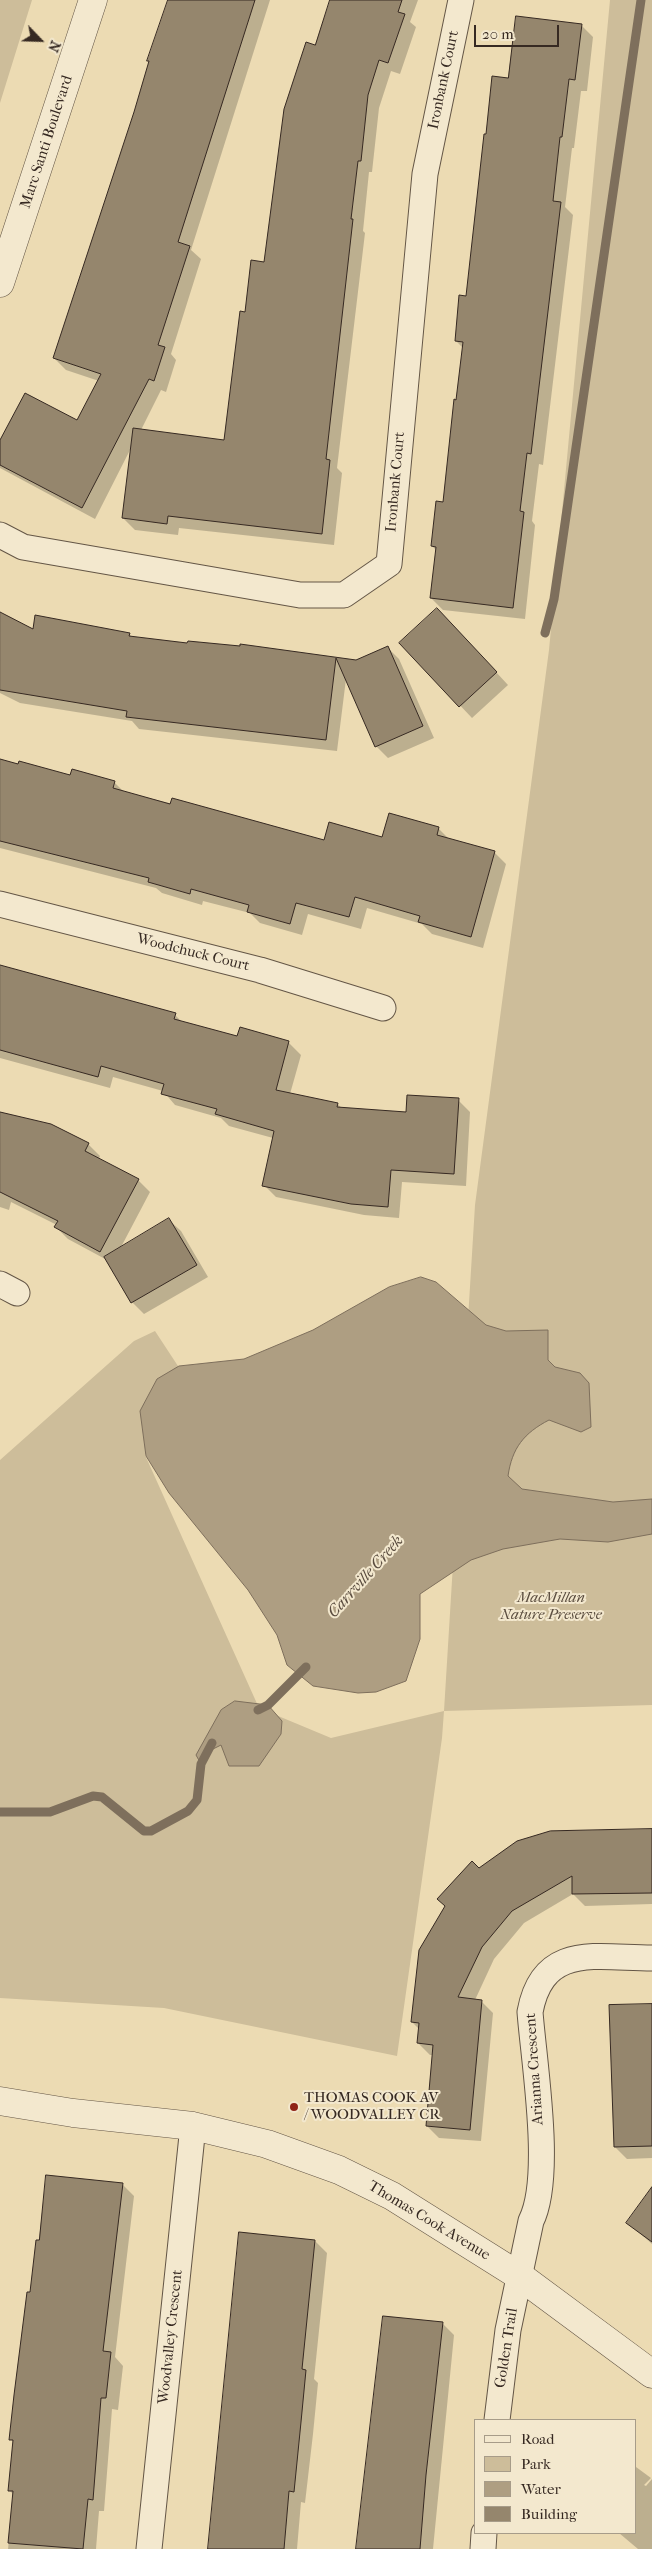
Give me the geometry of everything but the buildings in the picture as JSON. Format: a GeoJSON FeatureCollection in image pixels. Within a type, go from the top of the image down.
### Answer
{"type":"FeatureCollection","features":[{"type":"Feature","properties":{"kind":"street","name":"Marc Santi Boulevard"},"geometry":{"type":"LineString","coordinates":[[0,283],[93,0]]}},
{"type":"Feature","properties":{"kind":"street","name":"Ironbank Court"},"geometry":{"type":"LineString","coordinates":[[0,535],[24,547],[300,595],[344,595],[389,564],[425,174],[461,0]]}},
{"type":"Feature","properties":{"kind":"street","name":"Woodchuck Court"},"geometry":{"type":"LineString","coordinates":[[0,904],[260,970],[384,1008]]}},
{"type":"Feature","properties":{"kind":"street","name":"Arianna Crescent"},"geometry":{"type":"LineString","coordinates":[[521,2276],[531,2222],[535,2213],[543,2160],[530,2012],[532,1997],[553,1966],[571,1958],[652,1958]]}},
{"type":"Feature","properties":{"kind":"street","name":"Thomas Cook Avenue"},"geometry":{"type":"LineString","coordinates":[[0,2101],[73,2113],[192,2126],[267,2144],[339,2170],[392,2196],[521,2276],[652,2374]]}},
{"type":"Feature","properties":{"kind":"street","name":"Woodvalley Crescent"},"geometry":{"type":"LineString","coordinates":[[148,2549],[192,2126]]}},
{"type":"Feature","properties":{"kind":"street","name":"Golden Trail"},"geometry":{"type":"LineString","coordinates":[[497,2419],[508,2330],[521,2276]]}},
{"type":"Feature","properties":{"kind":"street"},"geometry":{"type":"LineString","coordinates":[[482,2549],[484,2534]]}},
{"type":"Feature","properties":{"kind":"green space"},"geometry":{"type":"Polygon","coordinates":[[[0,0],[32,0],[0,103],[0,0]]]}},
{"type":"Feature","properties":{"kind":"green space","name":"MacMillan Nature Preserve"},"geometry":{"type":"Polygon","coordinates":[[[610,0],[652,0],[652,1705],[444,1711],[475,1205],[549,650],[610,0]]]}},
{"type":"Feature","properties":{"kind":"green space"},"geometry":{"type":"Polygon","coordinates":[[[155,1331],[197,1395],[145,1455],[259,1708],[331,1738],[444,1711],[442,1738],[397,2056],[164,2008],[0,1998],[0,1460],[134,1341],[155,1331]]]}},
{"type":"Feature","properties":{"kind":"water"},"geometry":{"type":"Polygon","coordinates":[[[421,1277],[436,1282],[486,1325],[506,1331],[548,1330],[548,1360],[555,1367],[580,1373],[589,1383],[591,1427],[581,1432],[549,1420],[540,1425],[526,1436],[516,1449],[508,1476],[522,1489],[613,1502],[652,1499],[652,1534],[608,1542],[560,1539],[503,1549],[471,1560],[420,1594],[420,1639],[406,1681],[376,1692],[358,1693],[313,1686],[287,1665],[277,1635],[248,1590],[169,1493],[146,1456],[140,1411],[157,1379],[179,1366],[244,1359],[313,1330],[389,1287],[421,1277]]]}},
{"type":"Feature","properties":{"kind":"water"},"geometry":{"type":"Polygon","coordinates":[[[235,1701],[268,1705],[282,1721],[281,1734],[259,1766],[229,1766],[221,1745],[207,1752],[201,1764],[196,1755],[221,1710],[235,1701]]]}},
{"type":"Feature","properties":{"kind":"waterway"},"geometry":{"type":"LineString","coordinates":[[545,633],[554,599],[641,0]]}},
{"type":"Feature","properties":{"kind":"waterway","name":"Carrville Creek"},"geometry":{"type":"LineString","coordinates":[[258,1710],[268,1705],[306,1667]]}},
{"type":"Feature","properties":{"kind":"waterway","name":"Carrville Creek"},"geometry":{"type":"LineString","coordinates":[[0,1812],[50,1812],[93,1796],[102,1797],[144,1831],[151,1831],[188,1811],[197,1800],[201,1764],[212,1743]]}},
{"type":"Feature","properties":{"kind":"place","name":"THOMAS COOK AV / WOODVALLEY CR"},"geometry":{"type":"Point","coordinates":[294,2107]}}]}
